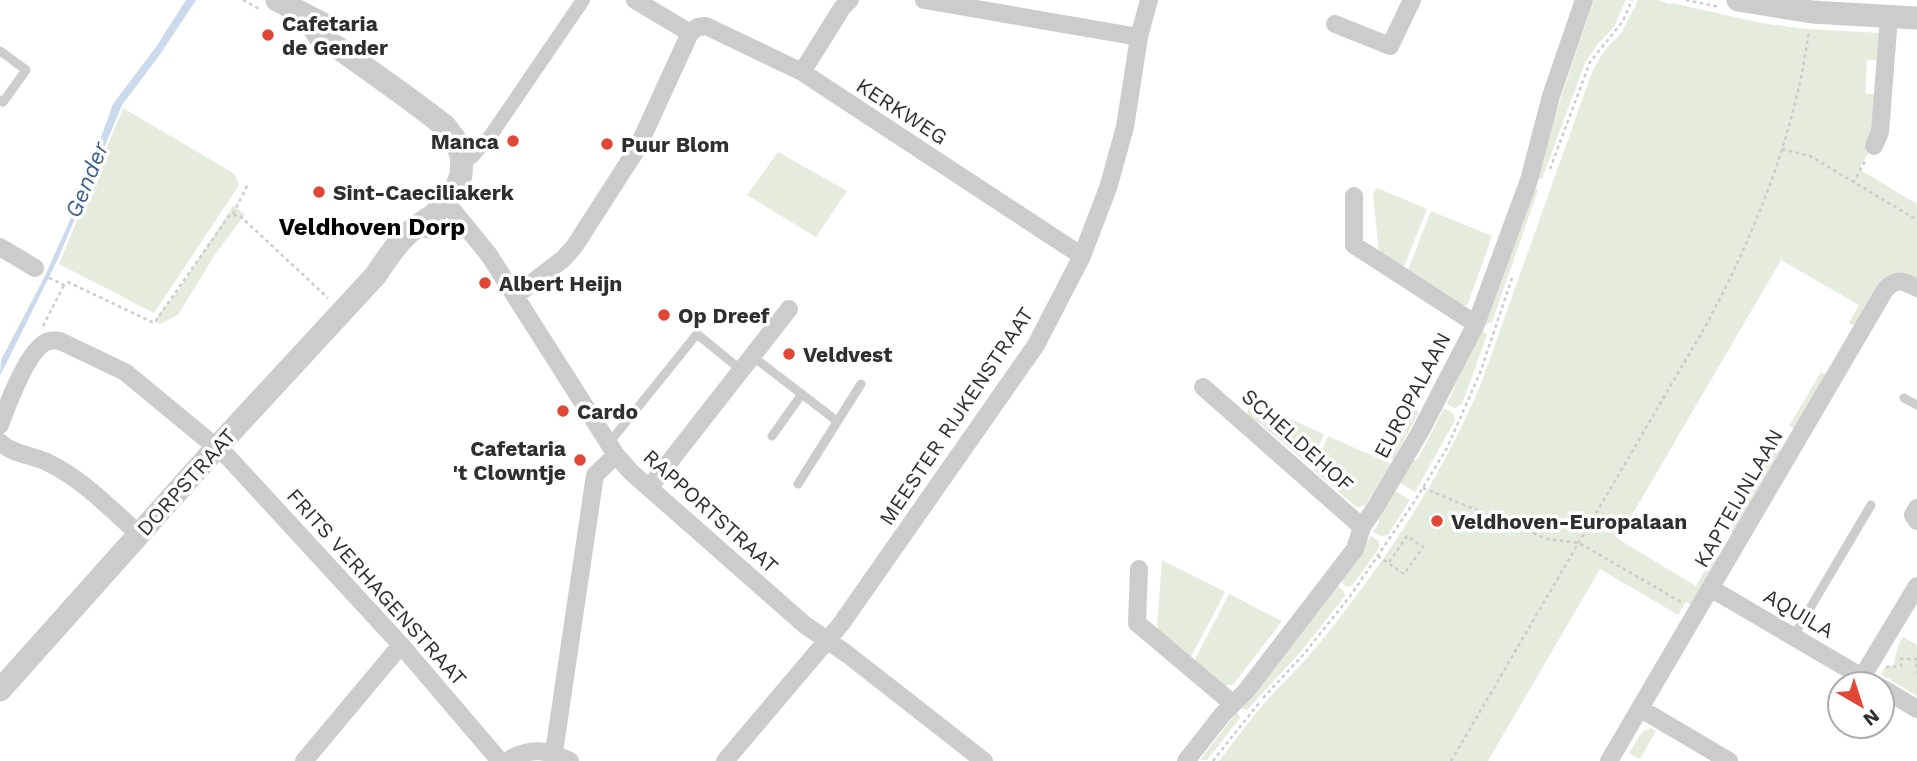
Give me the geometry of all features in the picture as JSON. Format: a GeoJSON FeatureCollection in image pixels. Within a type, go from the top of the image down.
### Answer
{"type":"FeatureCollection","features":[{"type":"Feature","properties":{"kind":"street"},"geometry":{"type":"LineString","coordinates":[[277,0],[311,9],[331,34],[337,47],[444,126],[455,139],[462,158],[472,156],[491,135],[583,0]]}},
{"type":"Feature","properties":{"kind":"street"},"geometry":{"type":"LineString","coordinates":[[515,296],[563,259],[574,247],[637,149],[690,33],[635,0]]}},
{"type":"Feature","properties":{"kind":"street"},"geometry":{"type":"LineString","coordinates":[[802,72],[842,8],[850,0]]}},
{"type":"Feature","properties":{"kind":"street"},"geometry":{"type":"LineString","coordinates":[[924,0],[1139,37]]}},
{"type":"Feature","properties":{"kind":"street","name":"MEESTER RIJKENSTRAAT"},"geometry":{"type":"LineString","coordinates":[[725,761],[827,641],[964,451],[1036,345],[1082,256],[1108,188],[1125,127],[1139,37],[1149,0]]}},
{"type":"Feature","properties":{"kind":"street"},"geometry":{"type":"LineString","coordinates":[[1335,24],[1390,46],[1412,0]]}},
{"type":"Feature","properties":{"kind":"street","name":"EUROPALAAN"},"geometry":{"type":"LineString","coordinates":[[1186,761],[1232,704],[1246,691],[1355,549],[1362,527],[1420,432],[1476,324],[1528,180],[1550,96],[1584,0]]}},
{"type":"Feature","properties":{"kind":"street"},"geometry":{"type":"LineString","coordinates":[[1738,0],[1812,12],[1917,18]]}},
{"type":"Feature","properties":{"kind":"street"},"geometry":{"type":"LineString","coordinates":[[1874,146],[1880,132],[1889,17]]}},
{"type":"Feature","properties":{"kind":"street","name":"KERKWEG"},"geometry":{"type":"LineString","coordinates":[[690,33],[698,27],[706,26],[802,72],[1082,256]]}},
{"type":"Feature","properties":{"kind":"street","name":"DORPSTRAAT"},"geometry":{"type":"LineString","coordinates":[[0,690],[216,447],[375,276],[395,246],[414,226],[440,209],[456,188],[461,175],[462,158]]}},
{"type":"Feature","properties":{"kind":"street"},"geometry":{"type":"LineString","coordinates":[[1354,196],[1354,245],[1476,324]]}},
{"type":"Feature","properties":{"kind":"street","name":"RAPPORTSTRAAT"},"geometry":{"type":"LineString","coordinates":[[440,209],[489,255],[612,449],[631,472],[805,625],[984,761]]}},
{"type":"Feature","properties":{"kind":"street"},"geometry":{"type":"LineString","coordinates":[[0,247],[35,268]]}},
{"type":"Feature","properties":{"kind":"street","name":"KAPTEIJNLAAN"},"geometry":{"type":"LineString","coordinates":[[1609,761],[1885,290],[1896,281],[1902,280],[1917,288]]}},
{"type":"Feature","properties":{"kind":"street"},"geometry":{"type":"LineString","coordinates":[[649,488],[789,309]]}},
{"type":"Feature","properties":{"kind":"street","name":"FRITS VERHAGENSTRAAT"},"geometry":{"type":"LineString","coordinates":[[42,344],[60,341],[125,372],[216,447],[401,645],[500,761]]}},
{"type":"Feature","properties":{"kind":"street"},"geometry":{"type":"LineString","coordinates":[[0,425],[13,390],[42,344]]}},
{"type":"Feature","properties":{"kind":"street","name":"SCHELDEHOF"},"geometry":{"type":"LineString","coordinates":[[1203,387],[1362,527]]}},
{"type":"Feature","properties":{"kind":"street"},"geometry":{"type":"LineString","coordinates":[[0,442],[6,449],[48,462],[87,485],[139,534]]}},
{"type":"Feature","properties":{"kind":"street"},"geometry":{"type":"LineString","coordinates":[[507,761],[516,755],[535,750],[562,757],[594,475],[612,449]]}},
{"type":"Feature","properties":{"kind":"street"},"geometry":{"type":"LineString","coordinates":[[1917,508],[1913,515],[1917,521]]}},
{"type":"Feature","properties":{"kind":"street"},"geometry":{"type":"LineString","coordinates":[[1139,569],[1137,623],[1232,704]]}},
{"type":"Feature","properties":{"kind":"street"},"geometry":{"type":"LineString","coordinates":[[1871,670],[1917,586]]}},
{"type":"Feature","properties":{"kind":"street","name":"AQUILA"},"geometry":{"type":"LineString","coordinates":[[1712,589],[1853,670]]}},
{"type":"Feature","properties":{"kind":"street"},"geometry":{"type":"LineString","coordinates":[[304,761],[401,645]]}},
{"type":"Feature","properties":{"kind":"street"},"geometry":{"type":"LineString","coordinates":[[1896,696],[1917,709]]}},
{"type":"Feature","properties":{"kind":"street"},"geometry":{"type":"LineString","coordinates":[[1641,709],[1729,761]]}},
{"type":"Feature","properties":{"kind":"lane"},"geometry":{"type":"LineString","coordinates":[[0,51],[26,70],[4,102],[0,100]]}},
{"type":"Feature","properties":{"kind":"lane"},"geometry":{"type":"LineString","coordinates":[[612,449],[698,334],[802,394],[837,421]]}},
{"type":"Feature","properties":{"kind":"lane"},"geometry":{"type":"LineString","coordinates":[[798,484],[861,384]]}},
{"type":"Feature","properties":{"kind":"lane"},"geometry":{"type":"LineString","coordinates":[[772,436],[802,394]]}},
{"type":"Feature","properties":{"kind":"lane"},"geometry":{"type":"LineString","coordinates":[[1904,398],[1917,405]]}},
{"type":"Feature","properties":{"kind":"lane"},"geometry":{"type":"LineString","coordinates":[[1793,637],[1871,505]]}},
{"type":"Feature","properties":{"kind":"path"},"geometry":{"type":"LineString","coordinates":[[1451,761],[1735,271],[1782,149],[1805,62],[1810,23]]}},
{"type":"Feature","properties":{"kind":"path"},"geometry":{"type":"LineString","coordinates":[[1853,183],[1874,146]]}},
{"type":"Feature","properties":{"kind":"path"},"geometry":{"type":"LineString","coordinates":[[1782,149],[1810,156],[1917,220]]}},
{"type":"Feature","properties":{"kind":"path"},"geometry":{"type":"LineString","coordinates":[[42,344],[40,334],[68,282],[154,323],[233,214],[248,184]]}},
{"type":"Feature","properties":{"kind":"path"},"geometry":{"type":"LineString","coordinates":[[233,214],[245,218],[332,302]]}},
{"type":"Feature","properties":{"kind":"path"},"geometry":{"type":"LineString","coordinates":[[50,279],[64,285]]}},
{"type":"Feature","properties":{"kind":"path"},"geometry":{"type":"LineString","coordinates":[[1423,488],[1547,539],[1579,543],[1698,611]]}},
{"type":"Feature","properties":{"kind":"path"},"geometry":{"type":"LineString","coordinates":[[1378,556],[1388,564],[1404,574],[1423,547],[1408,536],[1388,564]]}},
{"type":"Feature","properties":{"kind":"path"},"geometry":{"type":"LineString","coordinates":[[1881,670],[1883,667],[1901,666],[1901,659],[1916,659],[1917,673]]}},
{"type":"Feature","properties":{"kind":"green space"},"geometry":{"type":"Polygon","coordinates":[[[1594,0],[1626,0],[1614,27],[1585,63],[1542,179],[1533,180],[1594,0]]]}},
{"type":"Feature","properties":{"kind":"green space"},"geometry":{"type":"Polygon","coordinates":[[[1638,0],[1658,0],[1761,23],[1806,29],[1882,33],[1878,60],[1867,60],[1865,93],[1881,96],[1871,133],[1866,141],[1873,145],[1859,169],[1917,204],[1917,278],[1905,273],[1894,274],[1856,327],[1849,323],[1859,305],[1781,260],[1618,539],[1696,586],[1714,554],[1721,558],[1693,606],[1686,602],[1678,615],[1600,569],[1488,761],[1219,761],[1362,589],[1407,524],[1447,455],[1481,384],[1592,72],[1604,51],[1622,32],[1638,0]]]}},
{"type":"Feature","properties":{"kind":"green space"},"geometry":{"type":"Polygon","coordinates":[[[123,108],[235,174],[239,185],[154,313],[59,264],[123,108]]]}},
{"type":"Feature","properties":{"kind":"green space"},"geometry":{"type":"Polygon","coordinates":[[[778,152],[847,191],[816,237],[747,195],[778,152]]]}},
{"type":"Feature","properties":{"kind":"green space"},"geometry":{"type":"Polygon","coordinates":[[[1531,184],[1538,190],[1492,322],[1482,324],[1531,184]]]}},
{"type":"Feature","properties":{"kind":"green space"},"geometry":{"type":"Polygon","coordinates":[[[1377,188],[1427,209],[1402,272],[1379,252],[1373,194],[1377,188]]]}},
{"type":"Feature","properties":{"kind":"green space"},"geometry":{"type":"Polygon","coordinates":[[[233,206],[245,214],[214,256],[178,315],[160,324],[154,321],[180,288],[233,206]]]}},
{"type":"Feature","properties":{"kind":"green space"},"geometry":{"type":"Polygon","coordinates":[[[1431,211],[1492,236],[1468,304],[1462,306],[1406,275],[1431,211]]]}},
{"type":"Feature","properties":{"kind":"green space"},"geometry":{"type":"Polygon","coordinates":[[[1480,328],[1487,335],[1462,404],[1455,408],[1447,404],[1480,328]]]}},
{"type":"Feature","properties":{"kind":"green space"},"geometry":{"type":"Polygon","coordinates":[[[1821,372],[1828,376],[1796,430],[1789,426],[1821,372]]]}},
{"type":"Feature","properties":{"kind":"green space"},"geometry":{"type":"Polygon","coordinates":[[[1255,403],[1324,434],[1310,466],[1259,423],[1254,426],[1247,416],[1249,406],[1255,403]]]}},
{"type":"Feature","properties":{"kind":"green space"},"geometry":{"type":"Polygon","coordinates":[[[1444,408],[1453,413],[1455,420],[1415,492],[1399,482],[1412,461],[1418,459],[1444,408]]]}},
{"type":"Feature","properties":{"kind":"green space"},"geometry":{"type":"Polygon","coordinates":[[[1414,410],[1419,412],[1393,460],[1387,458],[1414,410]]]}},
{"type":"Feature","properties":{"kind":"green space"},"geometry":{"type":"Polygon","coordinates":[[[1328,436],[1391,464],[1365,506],[1356,507],[1313,470],[1328,436]]]}},
{"type":"Feature","properties":{"kind":"green space"},"geometry":{"type":"Polygon","coordinates":[[[1776,448],[1783,452],[1735,534],[1730,531],[1731,525],[1776,448]]]}},
{"type":"Feature","properties":{"kind":"green space"},"geometry":{"type":"Polygon","coordinates":[[[1394,490],[1410,500],[1388,535],[1381,536],[1373,532],[1379,523],[1378,515],[1394,490]]]}},
{"type":"Feature","properties":{"kind":"green space"},"geometry":{"type":"Polygon","coordinates":[[[1371,536],[1379,541],[1379,548],[1352,586],[1347,587],[1339,581],[1371,536]]]}},
{"type":"Feature","properties":{"kind":"green space"},"geometry":{"type":"Polygon","coordinates":[[[1162,560],[1225,592],[1190,659],[1157,629],[1162,560]]]}},
{"type":"Feature","properties":{"kind":"green space"},"geometry":{"type":"Polygon","coordinates":[[[1336,585],[1344,591],[1345,596],[1303,649],[1247,710],[1241,708],[1336,585]]]}},
{"type":"Feature","properties":{"kind":"green space"},"geometry":{"type":"Polygon","coordinates":[[[1229,594],[1282,621],[1233,685],[1227,685],[1224,689],[1193,663],[1229,594]]]}},
{"type":"Feature","properties":{"kind":"green space"},"geometry":{"type":"Polygon","coordinates":[[[1903,637],[1917,645],[1917,696],[1896,683],[1896,670],[1884,670],[1886,666],[1893,666],[1903,637]]]}},
{"type":"Feature","properties":{"kind":"green space"},"geometry":{"type":"Polygon","coordinates":[[[1237,712],[1240,718],[1207,760],[1200,760],[1237,712]]]}},
{"type":"Feature","properties":{"kind":"green space"},"geometry":{"type":"Polygon","coordinates":[[[1651,728],[1656,731],[1640,759],[1629,753],[1642,732],[1651,728]]]}},
{"type":"Feature","properties":{"kind":"water","name":"Gender"},"geometry":{"type":"Polygon","coordinates":[[[186,0],[196,0],[122,105],[58,259],[0,376],[1,360],[44,278],[75,209],[113,104],[156,47],[186,0]]]}},
{"type":"Feature","properties":{"kind":"place","name":"Cafetaria de Gender"},"geometry":{"type":"Point","coordinates":[268,35]}},
{"type":"Feature","properties":{"kind":"place","name":"Manca"},"geometry":{"type":"Point","coordinates":[513,141]}},
{"type":"Feature","properties":{"kind":"place","name":"Puur Blom"},"geometry":{"type":"Point","coordinates":[607,144]}},
{"type":"Feature","properties":{"kind":"place","name":"Sint-Caeciliakerk"},"geometry":{"type":"Point","coordinates":[319,192]}},
{"type":"Feature","properties":{"kind":"place","name":"Albert Heijn"},"geometry":{"type":"Point","coordinates":[485,283]}},
{"type":"Feature","properties":{"kind":"place","name":"Op Dreef"},"geometry":{"type":"Point","coordinates":[664,315]}},
{"type":"Feature","properties":{"kind":"place","name":"Veldvest"},"geometry":{"type":"Point","coordinates":[789,354]}},
{"type":"Feature","properties":{"kind":"place","name":"Cardo"},"geometry":{"type":"Point","coordinates":[563,411]}},
{"type":"Feature","properties":{"kind":"place","name":"Cafetaria 't Clowntje"},"geometry":{"type":"Point","coordinates":[580,460]}},
{"type":"Feature","properties":{"kind":"place","name":"Veldhoven-Europalaan"},"geometry":{"type":"Point","coordinates":[1437,521]}},
{"type":"Feature","properties":{"kind":"district","name":"Veldhoven Dorp"},"geometry":{"type":"Point","coordinates":[372,227]}}]}
